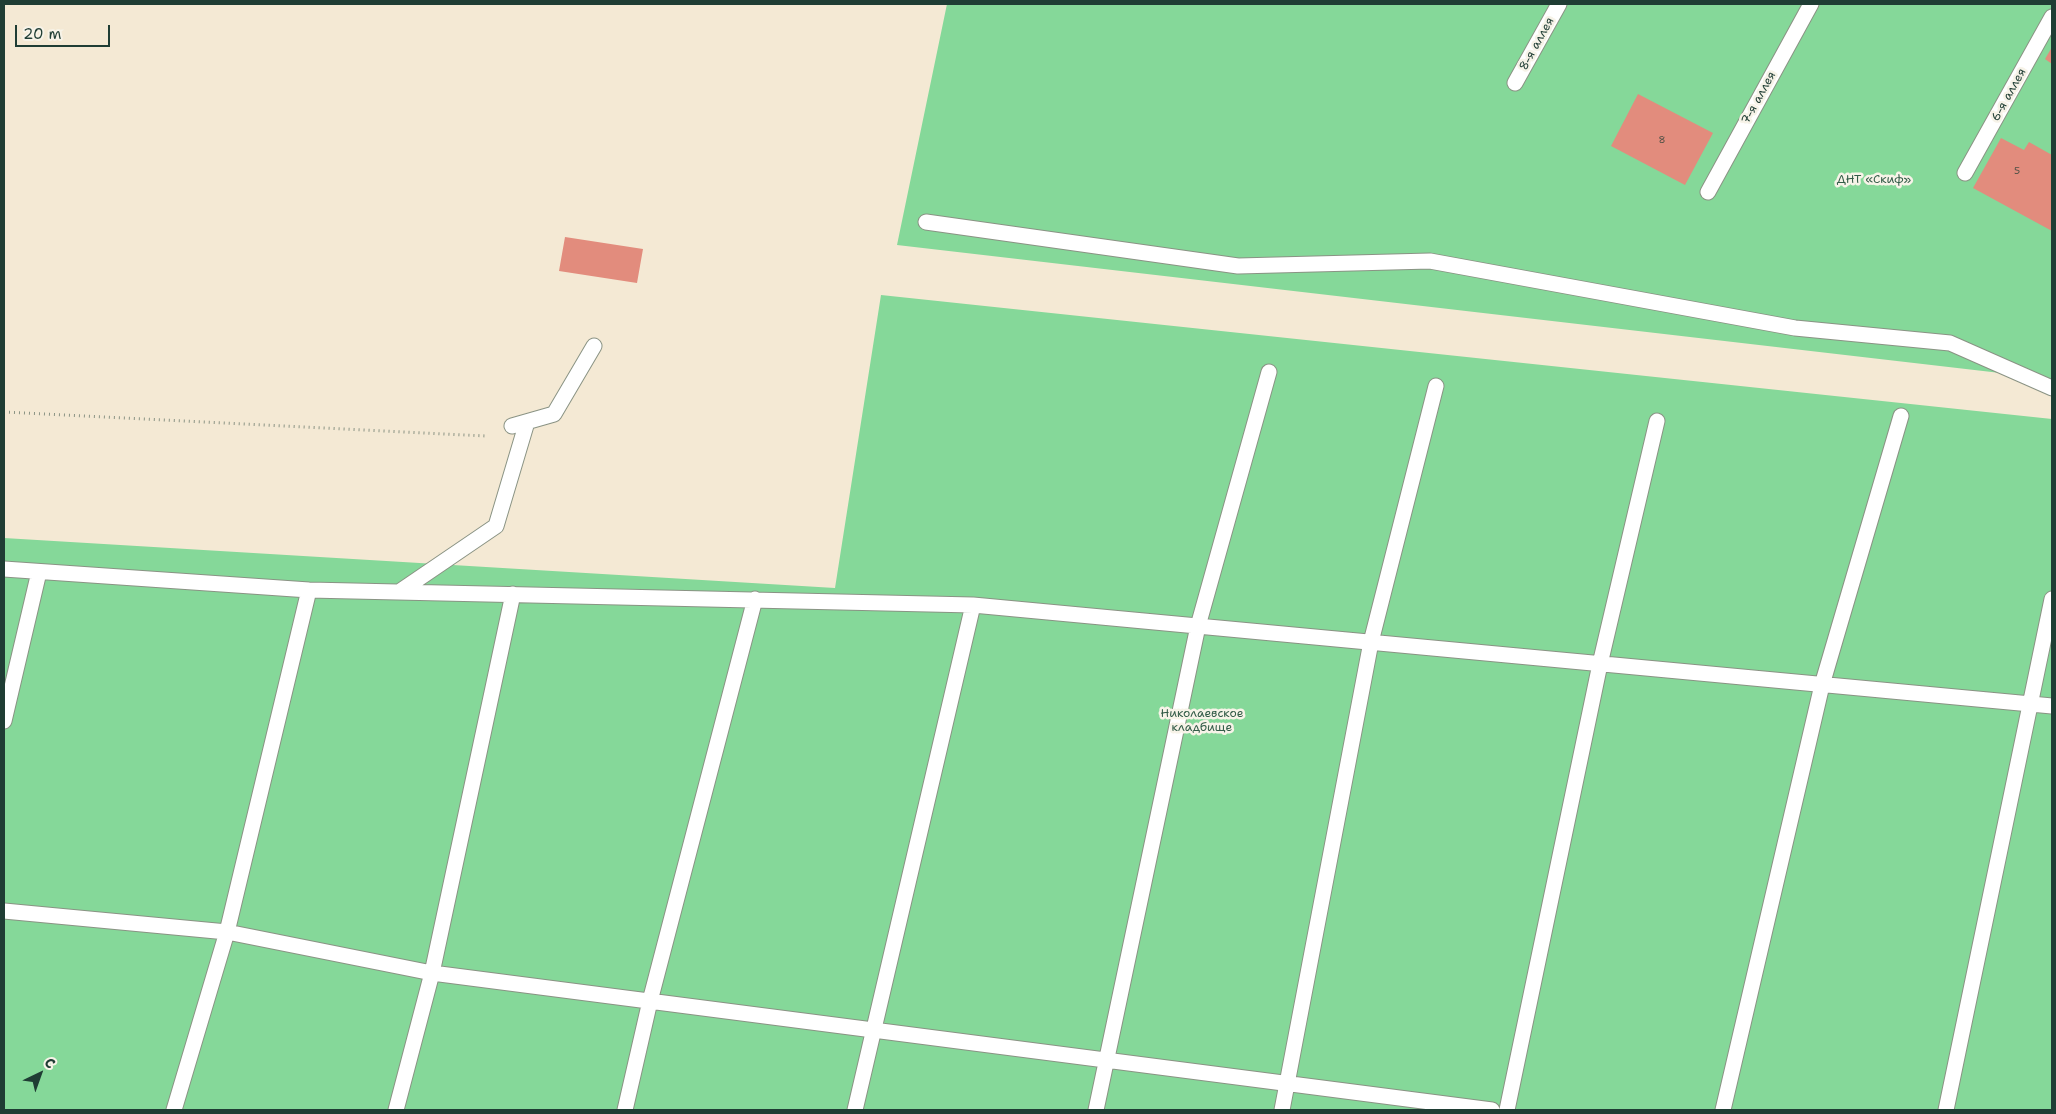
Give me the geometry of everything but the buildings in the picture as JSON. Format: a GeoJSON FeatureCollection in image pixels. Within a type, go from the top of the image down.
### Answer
{"type":"FeatureCollection","features":[{"type":"Feature","properties":{"kind":"lane","name":"8-я аллея"},"geometry":{"type":"LineString","coordinates":[[1515,83],[1559,4]]}},
{"type":"Feature","properties":{"kind":"lane","name":"7-я аллея"},"geometry":{"type":"LineString","coordinates":[[1708,192],[1811,4]]}},
{"type":"Feature","properties":{"kind":"lane","name":"6-я аллея"},"geometry":{"type":"LineString","coordinates":[[1965,173],[2052,17]]}},
{"type":"Feature","properties":{"kind":"lane"},"geometry":{"type":"LineString","coordinates":[[926,222],[1238,266],[1430,261],[1795,328],[1950,343],[2052,388]]}},
{"type":"Feature","properties":{"kind":"lane"},"geometry":{"type":"LineString","coordinates":[[512,426],[554,414],[594,346]]}},
{"type":"Feature","properties":{"kind":"lane"},"geometry":{"type":"LineString","coordinates":[[1096,1110],[1108,1061],[1198,626],[1268,372]]}},
{"type":"Feature","properties":{"kind":"lane"},"geometry":{"type":"LineString","coordinates":[[1282,1110],[1371,642],[1436,386]]}},
{"type":"Feature","properties":{"kind":"lane"},"geometry":{"type":"LineString","coordinates":[[1723,1110],[1822,685],[1901,416]]}},
{"type":"Feature","properties":{"kind":"lane"},"geometry":{"type":"LineString","coordinates":[[1507,1110],[1600,664],[1657,421]]}},
{"type":"Feature","properties":{"kind":"lane"},"geometry":{"type":"LineString","coordinates":[[399,592],[496,526],[527,422]]}},
{"type":"Feature","properties":{"kind":"lane"},"geometry":{"type":"LineString","coordinates":[[4,570],[309,590],[972,605],[2052,706]]}},
{"type":"Feature","properties":{"kind":"lane"},"geometry":{"type":"LineString","coordinates":[[4,721],[40,572]]}},
{"type":"Feature","properties":{"kind":"lane"},"geometry":{"type":"LineString","coordinates":[[174,1110],[227,932],[309,590]]}},
{"type":"Feature","properties":{"kind":"lane"},"geometry":{"type":"LineString","coordinates":[[396,1110],[432,973],[513,594]]}},
{"type":"Feature","properties":{"kind":"lane"},"geometry":{"type":"LineString","coordinates":[[625,1110],[650,1001],[755,599]]}},
{"type":"Feature","properties":{"kind":"lane"},"geometry":{"type":"LineString","coordinates":[[1946,1110],[2052,599]]}},
{"type":"Feature","properties":{"kind":"lane"},"geometry":{"type":"LineString","coordinates":[[855,1110],[972,605]]}},
{"type":"Feature","properties":{"kind":"lane"},"geometry":{"type":"LineString","coordinates":[[4,911],[227,932],[432,973],[1492,1110]]}},
{"type":"Feature","properties":{"kind":"path"},"geometry":{"type":"LineString","coordinates":[[4,412],[486,436]]}},
{"type":"Feature","properties":{"kind":"green space","name":"ДНТ «Скиф»"},"geometry":{"type":"Polygon","coordinates":[[[947,4],[2052,4],[2052,379],[897,245],[947,4]]]}},
{"type":"Feature","properties":{"kind":"green space","name":"Николаевское кладбище"},"geometry":{"type":"Polygon","coordinates":[[[881,295],[2052,419],[2052,1110],[4,1110],[4,538],[835,588],[881,295]]]}}]}
